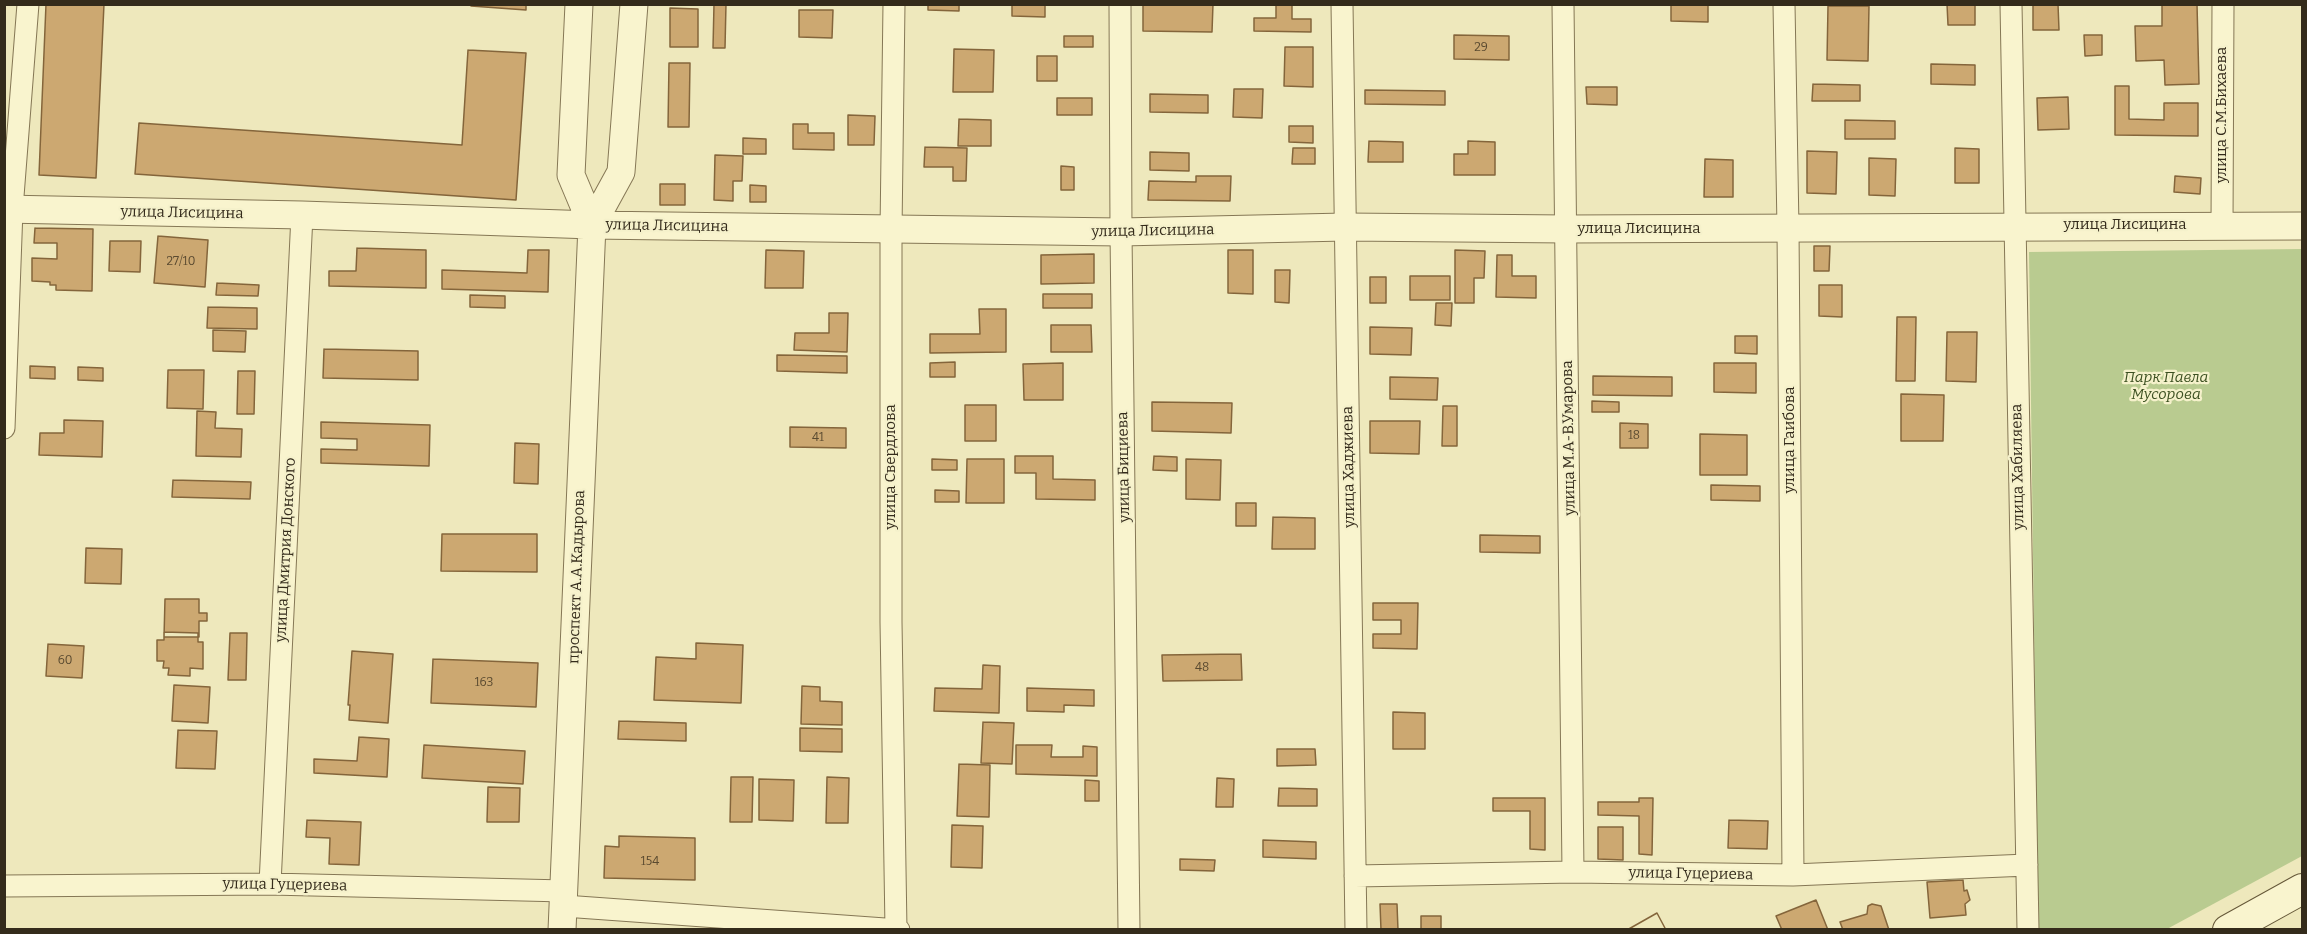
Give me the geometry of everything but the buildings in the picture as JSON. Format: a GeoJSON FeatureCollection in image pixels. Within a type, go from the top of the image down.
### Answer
{"type":"FeatureCollection","features":[{"type":"Feature","properties":{"kind":"main road"},"geometry":{"type":"LineString","coordinates":[[2228,930],[2302,890]]}},
{"type":"Feature","properties":{"kind":"street"},"geometry":{"type":"LineString","coordinates":[[4,428],[8,209],[28,4]]}},
{"type":"Feature","properties":{"kind":"street","name":"проспект А.А.Кадырова"},"geometry":{"type":"LineString","coordinates":[[564,909],[592,225],[572,175],[579,4]]}},
{"type":"Feature","properties":{"kind":"street","name":"проспект А.А.Кадырова"},"geometry":{"type":"LineString","coordinates":[[592,225],[621,172],[634,4]]}},
{"type":"Feature","properties":{"kind":"street","name":"улица Свердлова"},"geometry":{"type":"LineString","coordinates":[[894,4],[891,230],[891,622],[897,929]]}},
{"type":"Feature","properties":{"kind":"street","name":"улица Бициева"},"geometry":{"type":"LineString","coordinates":[[1120,4],[1129,930]]}},
{"type":"Feature","properties":{"kind":"street","name":"улица Хаджиева"},"geometry":{"type":"LineString","coordinates":[[1342,4],[1356,930]]}},
{"type":"Feature","properties":{"kind":"street","name":"улица М.А-В.Умарова"},"geometry":{"type":"LineString","coordinates":[[1563,4],[1573,872]]}},
{"type":"Feature","properties":{"kind":"street","name":"улица Гаибова"},"geometry":{"type":"LineString","coordinates":[[1784,4],[1793,875]]}},
{"type":"Feature","properties":{"kind":"street","name":"улица Хабиляева"},"geometry":{"type":"LineString","coordinates":[[2011,4],[2028,930]]}},
{"type":"Feature","properties":{"kind":"street","name":"улица С.М.Бихаева"},"geometry":{"type":"LineString","coordinates":[[2222,225],[2223,4]]}},
{"type":"Feature","properties":{"kind":"street","name":"улица Лисицина"},"geometry":{"type":"LineString","coordinates":[[8,209],[302,215],[592,225],[1121,232],[1345,227],[1567,229],[2302,226]]}},
{"type":"Feature","properties":{"kind":"street","name":"улица Дмитрия Донского"},"geometry":{"type":"LineString","coordinates":[[270,884],[302,215]]}},
{"type":"Feature","properties":{"kind":"street","name":"улица Гуцериева"},"geometry":{"type":"LineString","coordinates":[[1355,876],[1573,872],[1793,875],[2027,866]]}},
{"type":"Feature","properties":{"kind":"street","name":"улица Гуцериева"},"geometry":{"type":"LineString","coordinates":[[4,886],[270,884],[564,909],[897,929]]}},
{"type":"Feature","properties":{"kind":"green space","name":"Парк Павла Мусорова"},"geometry":{"type":"Polygon","coordinates":[[[2302,249],[2302,856],[2167,929],[2038,929],[2029,252],[2302,249]]]}}]}
